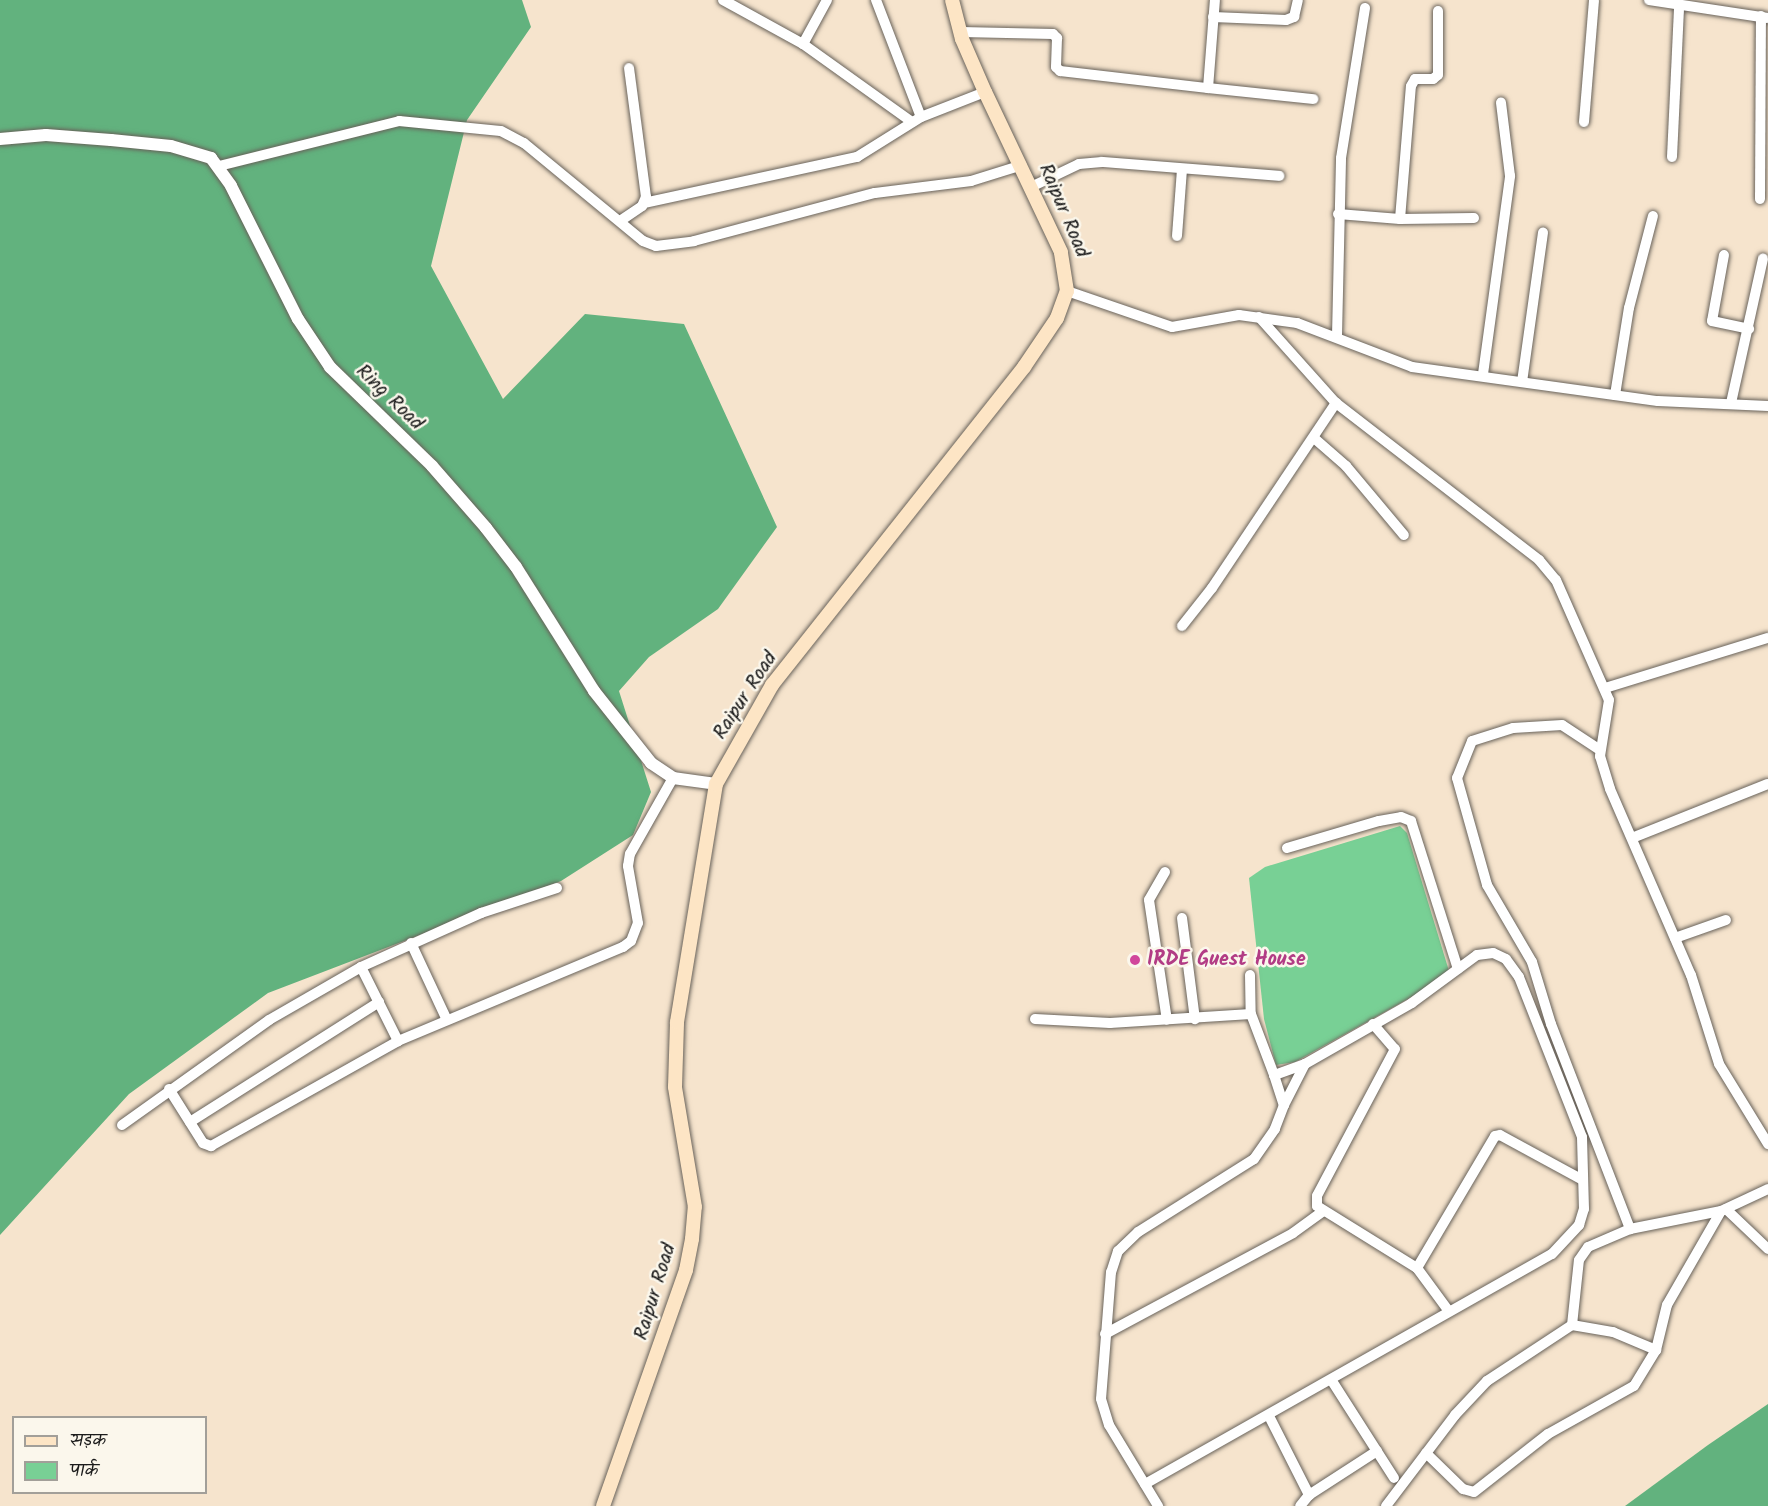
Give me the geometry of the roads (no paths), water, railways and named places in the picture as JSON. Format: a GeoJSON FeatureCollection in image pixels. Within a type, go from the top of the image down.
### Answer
{"type":"FeatureCollection","features":[{"type":"Feature","properties":{"kind":"main road","name":"Raipur Road"},"geometry":{"type":"LineString","coordinates":[[603,1506],[683,1280],[692,1239],[695,1206],[675,1087],[677,1022],[716,784],[772,685],[1024,367],[1057,318],[1067,291],[1061,252],[1033,186],[985,92],[961,32],[952,0]]}},
{"type":"Feature","properties":{"kind":"street"},"geometry":{"type":"LineString","coordinates":[[803,44],[827,0]]}},
{"type":"Feature","properties":{"kind":"street"},"geometry":{"type":"LineString","coordinates":[[876,0],[916,119]]}},
{"type":"Feature","properties":{"kind":"street"},"geometry":{"type":"LineString","coordinates":[[1208,88],[1215,0]]}},
{"type":"Feature","properties":{"kind":"street"},"geometry":{"type":"LineString","coordinates":[[1213,17],[1286,20],[1294,17],[1298,0]]}},
{"type":"Feature","properties":{"kind":"street"},"geometry":{"type":"LineString","coordinates":[[1584,122],[1594,0]]}},
{"type":"Feature","properties":{"kind":"street"},"geometry":{"type":"LineString","coordinates":[[1649,0],[1679,7],[1764,17],[1760,199]]}},
{"type":"Feature","properties":{"kind":"street"},"geometry":{"type":"LineString","coordinates":[[729,2],[803,44],[916,119]]}},
{"type":"Feature","properties":{"kind":"street"},"geometry":{"type":"LineString","coordinates":[[1672,157],[1679,7]]}},
{"type":"Feature","properties":{"kind":"street"},"geometry":{"type":"LineString","coordinates":[[1337,336],[1338,214],[1346,118],[1365,8]]}},
{"type":"Feature","properties":{"kind":"street"},"geometry":{"type":"LineString","coordinates":[[1400,219],[1412,83],[1417,78],[1433,79],[1438,75],[1438,10]]}},
{"type":"Feature","properties":{"kind":"street"},"geometry":{"type":"LineString","coordinates":[[961,32],[1053,34],[1057,38],[1056,67],[1060,70],[1313,99]]}},
{"type":"Feature","properties":{"kind":"street"},"geometry":{"type":"LineString","coordinates":[[629,68],[646,191],[644,203]]}},
{"type":"Feature","properties":{"kind":"street"},"geometry":{"type":"LineString","coordinates":[[621,221],[644,203],[848,160],[871,151],[916,119],[985,92]]}},
{"type":"Feature","properties":{"kind":"street"},"geometry":{"type":"LineString","coordinates":[[1483,374],[1510,176],[1501,103]]}},
{"type":"Feature","properties":{"kind":"street"},"geometry":{"type":"LineString","coordinates":[[0,139],[45,135],[171,146],[211,158],[219,166],[399,121],[501,131],[524,143],[621,221],[643,242],[670,246],[875,193],[971,181],[1022,165]]}},
{"type":"Feature","properties":{"kind":"street"},"geometry":{"type":"LineString","coordinates":[[1033,186],[1079,164],[1123,163],[1182,170],[1279,176]]}},
{"type":"Feature","properties":{"kind":"street","name":"Ring Road"},"geometry":{"type":"LineString","coordinates":[[219,166],[298,319],[330,367],[432,466],[486,528],[516,567],[613,717],[651,763],[673,778],[716,784]]}},
{"type":"Feature","properties":{"kind":"street"},"geometry":{"type":"LineString","coordinates":[[1177,236],[1182,170]]}},
{"type":"Feature","properties":{"kind":"street"},"geometry":{"type":"LineString","coordinates":[[1338,214],[1400,219],[1474,218]]}},
{"type":"Feature","properties":{"kind":"street"},"geometry":{"type":"LineString","coordinates":[[1615,395],[1629,308],[1653,216]]}},
{"type":"Feature","properties":{"kind":"street"},"geometry":{"type":"LineString","coordinates":[[1522,382],[1543,232]]}},
{"type":"Feature","properties":{"kind":"street"},"geometry":{"type":"LineString","coordinates":[[1724,255],[1712,321],[1749,329]]}},
{"type":"Feature","properties":{"kind":"street"},"geometry":{"type":"LineString","coordinates":[[1731,403],[1763,259]]}},
{"type":"Feature","properties":{"kind":"street"},"geometry":{"type":"LineString","coordinates":[[1067,291],[1172,327],[1231,316],[1258,316],[1337,336],[1398,364],[1483,374],[1522,382],[1658,401],[1768,406]]}},
{"type":"Feature","properties":{"kind":"street"},"geometry":{"type":"LineString","coordinates":[[1258,316],[1336,403],[1539,560],[1568,601],[1605,688],[1609,708],[1600,750],[1610,789],[1691,975],[1719,1064],[1768,1144]]}},
{"type":"Feature","properties":{"kind":"street"},"geometry":{"type":"LineString","coordinates":[[1182,626],[1212,588],[1336,403]]}},
{"type":"Feature","properties":{"kind":"street"},"geometry":{"type":"LineString","coordinates":[[1314,438],[1346,466],[1404,535]]}},
{"type":"Feature","properties":{"kind":"street"},"geometry":{"type":"LineString","coordinates":[[1605,688],[1768,638]]}},
{"type":"Feature","properties":{"kind":"street"},"geometry":{"type":"LineString","coordinates":[[1600,750],[1562,725],[1514,728],[1472,741],[1457,778],[1487,885],[1532,962],[1551,1024],[1630,1228]]}},
{"type":"Feature","properties":{"kind":"street"},"geometry":{"type":"LineString","coordinates":[[169,1089],[203,1143],[211,1146],[398,1041],[446,1018],[623,947],[631,941],[638,923],[628,866],[630,854],[673,778]]}},
{"type":"Feature","properties":{"kind":"street"},"geometry":{"type":"LineString","coordinates":[[1632,838],[1768,784]]}},
{"type":"Feature","properties":{"kind":"street"},"geometry":{"type":"LineString","coordinates":[[1287,848],[1379,820],[1401,817],[1411,821],[1458,969]]}},
{"type":"Feature","properties":{"kind":"street"},"geometry":{"type":"LineString","coordinates":[[1165,872],[1149,900],[1167,1020]]}},
{"type":"Feature","properties":{"kind":"street"},"geometry":{"type":"LineString","coordinates":[[122,1125],[169,1089],[269,1020],[361,967],[411,943],[557,888]]}},
{"type":"Feature","properties":{"kind":"street"},"geometry":{"type":"LineString","coordinates":[[1182,918],[1195,1018]]}},
{"type":"Feature","properties":{"kind":"street"},"geometry":{"type":"LineString","coordinates":[[1675,938],[1726,920]]}},
{"type":"Feature","properties":{"kind":"street"},"geometry":{"type":"LineString","coordinates":[[411,943],[446,1018]]}},
{"type":"Feature","properties":{"kind":"street"},"geometry":{"type":"LineString","coordinates":[[1144,1484],[1332,1381],[1448,1310],[1560,1249],[1583,1216],[1582,1137],[1516,971],[1506,959],[1486,952],[1458,969],[1412,1003],[1305,1064],[1274,1075]]}},
{"type":"Feature","properties":{"kind":"street"},"geometry":{"type":"LineString","coordinates":[[361,967],[398,1041]]}},
{"type":"Feature","properties":{"kind":"street"},"geometry":{"type":"LineString","coordinates":[[1250,975],[1251,1014],[1284,1105]]}},
{"type":"Feature","properties":{"kind":"street"},"geometry":{"type":"LineString","coordinates":[[190,1122],[379,1002]]}},
{"type":"Feature","properties":{"kind":"street"},"geometry":{"type":"LineString","coordinates":[[1035,1019],[1167,1020],[1251,1014]]}},
{"type":"Feature","properties":{"kind":"street"},"geometry":{"type":"LineString","coordinates":[[1373,1024],[1395,1049],[1317,1196],[1317,1206],[1322,1212],[1417,1268],[1448,1310]]}},
{"type":"Feature","properties":{"kind":"street"},"geometry":{"type":"LineString","coordinates":[[1158,1506],[1103,1408],[1099,1387],[1118,1251],[1143,1229],[1254,1159],[1275,1129],[1284,1105],[1305,1064]]}},
{"type":"Feature","properties":{"kind":"street"},"geometry":{"type":"LineString","coordinates":[[1417,1268],[1495,1136],[1500,1135],[1581,1179]]}},
{"type":"Feature","properties":{"kind":"street"},"geometry":{"type":"LineString","coordinates":[[1572,1325],[1584,1251],[1630,1228],[1724,1210],[1768,1189]]}},
{"type":"Feature","properties":{"kind":"street"},"geometry":{"type":"LineString","coordinates":[[1724,1210],[1768,1249]]}},
{"type":"Feature","properties":{"kind":"street"},"geometry":{"type":"LineString","coordinates":[[1426,1453],[1463,1489],[1474,1492],[1548,1434],[1634,1386],[1656,1350],[1667,1305],[1724,1210]]}},
{"type":"Feature","properties":{"kind":"street"},"geometry":{"type":"LineString","coordinates":[[1105,1334],[1293,1233],[1322,1212]]}},
{"type":"Feature","properties":{"kind":"street"},"geometry":{"type":"LineString","coordinates":[[1386,1506],[1426,1453],[1488,1381],[1572,1325],[1613,1332],[1656,1350]]}},
{"type":"Feature","properties":{"kind":"street"},"geometry":{"type":"LineString","coordinates":[[1332,1381],[1394,1478]]}},
{"type":"Feature","properties":{"kind":"street"},"geometry":{"type":"LineString","coordinates":[[1269,1416],[1309,1495]]}},
{"type":"Feature","properties":{"kind":"street"},"geometry":{"type":"LineString","coordinates":[[1300,1506],[1309,1495],[1377,1451]]}},
{"type":"Feature","properties":{"kind":"place","name":"IRDE Guest House"},"geometry":{"type":"Point","coordinates":[1135,960]}}]}
